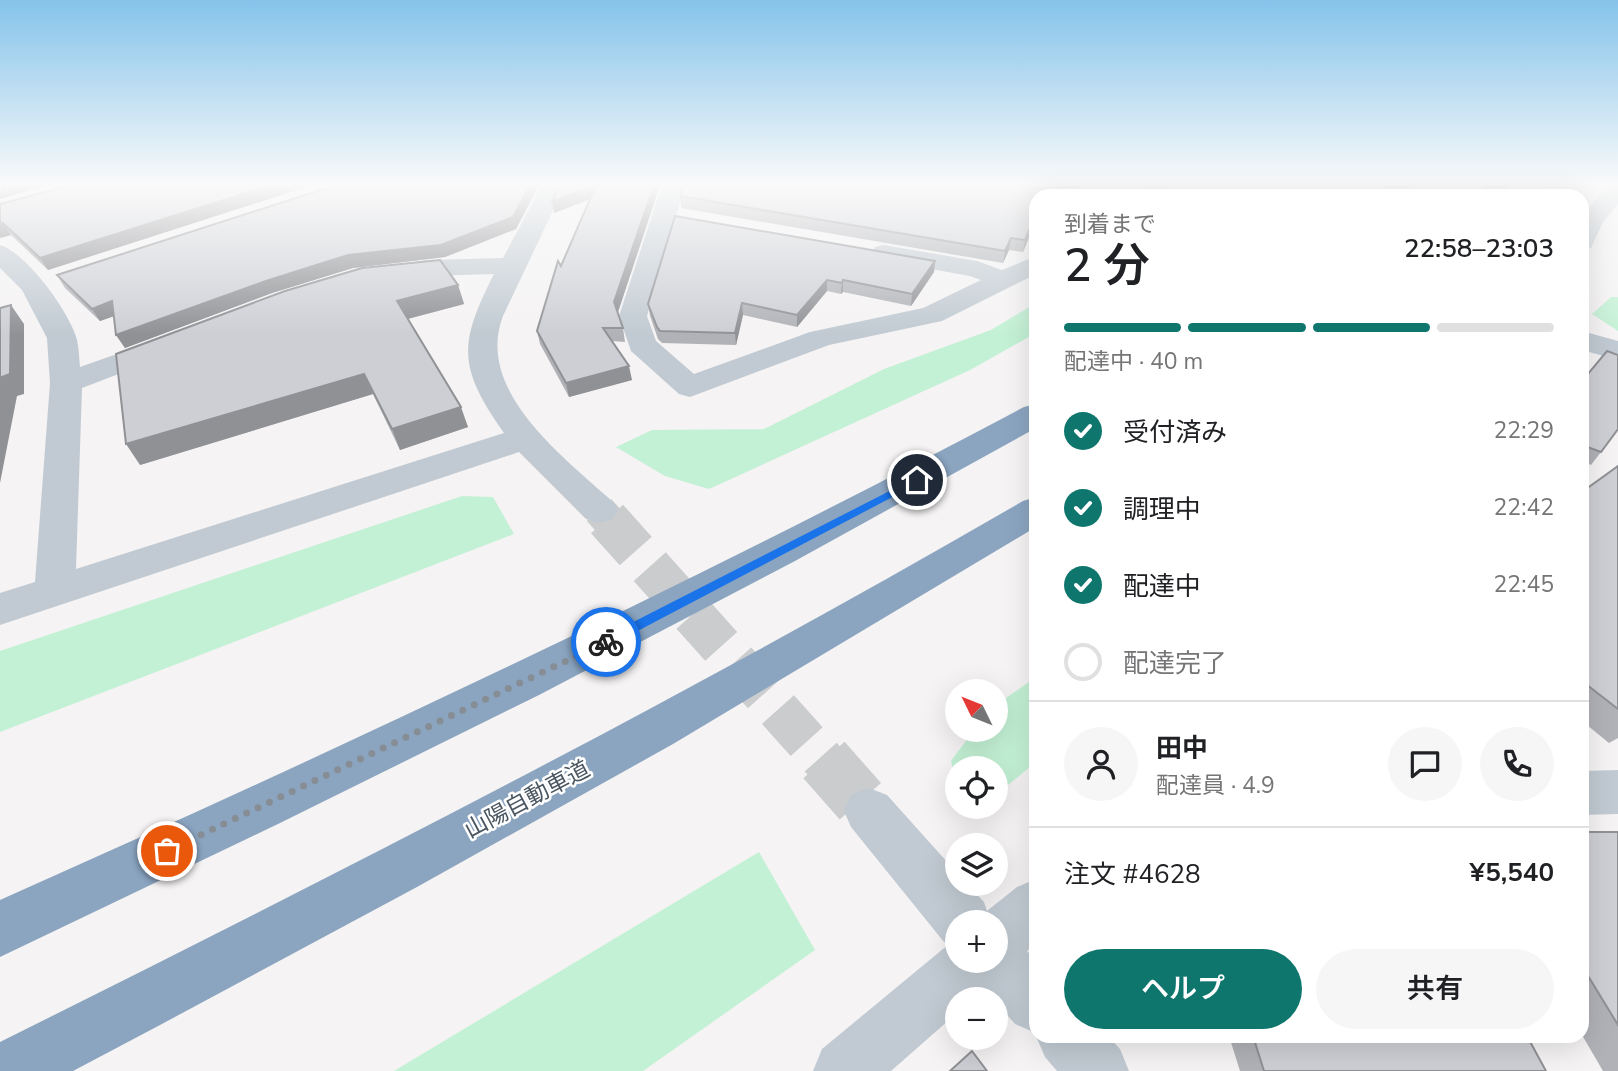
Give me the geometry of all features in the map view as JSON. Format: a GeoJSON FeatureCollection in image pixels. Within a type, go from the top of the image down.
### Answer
{"type":"FeatureCollection","features":[{"type":"Feature","properties":{"kind":"highway"},"geometry":{"type":"LineString","coordinates":[[0,929],[566,662],[870,507],[1029,418]]}},
{"type":"Feature","properties":{"kind":"highway","name":"山陽自動車道"},"geometry":{"type":"LineString","coordinates":[[9,1071],[165,992],[626,746],[940,568],[1029,514]]}},
{"type":"Feature","properties":{"kind":"street"},"geometry":{"type":"LineString","coordinates":[[527,235],[484,329],[482,367],[495,397],[525,438],[599,510]]}},
{"type":"Feature","properties":{"kind":"street"},"geometry":{"type":"LineString","coordinates":[[670,235],[632,316],[642,345],[690,387],[821,338],[932,315],[1029,267]]}},
{"type":"Feature","properties":{"kind":"street"},"geometry":{"type":"LineString","coordinates":[[855,248],[978,269],[1003,280]]}},
{"type":"Feature","properties":{"kind":"street"},"geometry":{"type":"LineString","coordinates":[[0,253],[47,281],[62,338],[66,383],[55,591]]}},
{"type":"Feature","properties":{"kind":"street"},"geometry":{"type":"LineString","coordinates":[[364,276],[428,268],[511,266]]}},
{"type":"Feature","properties":{"kind":"street"},"geometry":{"type":"LineString","coordinates":[[66,383],[194,336]]}},
{"type":"Feature","properties":{"kind":"street"},"geometry":{"type":"LineString","coordinates":[[1589,342],[1618,351]]}},
{"type":"Feature","properties":{"kind":"street"},"geometry":{"type":"LineString","coordinates":[[0,609],[525,438]]}},
{"type":"Feature","properties":{"kind":"street"},"geometry":{"type":"LineString","coordinates":[[1589,793],[1618,792]]}},
{"type":"Feature","properties":{"kind":"street"},"geometry":{"type":"LineString","coordinates":[[869,811],[954,910]]}},
{"type":"Feature","properties":{"kind":"street"},"geometry":{"type":"LineString","coordinates":[[1008,930],[1029,912]]}},
{"type":"Feature","properties":{"kind":"street"},"geometry":{"type":"LineString","coordinates":[[1008,972],[1029,995]]}},
{"type":"Feature","properties":{"kind":"street"},"geometry":{"type":"LineString","coordinates":[[844,1071],[959,973]]}},
{"type":"Feature","properties":{"kind":"street"},"geometry":{"type":"LineString","coordinates":[[1072,1043],[1098,1071]]}},
{"type":"Feature","properties":{"kind":"green space"},"geometry":{"type":"Polygon","coordinates":[[[1611,297],[1618,297],[1618,331],[1592,314],[1611,297]]]}},
{"type":"Feature","properties":{"kind":"green space"},"geometry":{"type":"Polygon","coordinates":[[[1029,307],[1029,337],[970,370],[709,489],[665,476],[616,447],[652,430],[764,429],[884,369],[991,330],[1029,307]]]}},
{"type":"Feature","properties":{"kind":"green space"},"geometry":{"type":"Polygon","coordinates":[[[462,496],[493,497],[514,534],[0,732],[0,651],[462,496]]]}},
{"type":"Feature","properties":{"kind":"green space"},"geometry":{"type":"Polygon","coordinates":[[[1029,682],[1029,768],[1008,785],[1008,756],[955,756],[965,742],[1008,742],[1008,697],[1029,682]]]}},
{"type":"Feature","properties":{"kind":"green space"},"geometry":{"type":"Polygon","coordinates":[[[759,852],[815,950],[643,1071],[394,1071],[759,852]]]}},
{"type":"Feature","properties":{"kind":"building"},"geometry":{"type":"Polygon","coordinates":[[[16,235],[113,235],[40,258],[16,235]]]}},
{"type":"Feature","properties":{"kind":"building"},"geometry":{"type":"Polygon","coordinates":[[[181,235],[467,235],[441,245],[348,255],[266,281],[116,335],[112,301],[92,309],[57,275],[181,235]]]}},
{"type":"Feature","properties":{"kind":"building"},"geometry":{"type":"Polygon","coordinates":[[[574,235],[637,235],[614,302],[623,328],[603,328],[629,366],[566,383],[537,331],[558,261],[561,266],[574,235]]]}},
{"type":"Feature","properties":{"kind":"building"},"geometry":{"type":"Polygon","coordinates":[[[669,235],[785,235],[935,261],[912,294],[843,280],[842,283],[827,280],[797,315],[742,303],[735,333],[660,331],[648,304],[669,235]]]}},
{"type":"Feature","properties":{"kind":"building"},"geometry":{"type":"Polygon","coordinates":[[[910,235],[1027,235],[1025,240],[1011,238],[1005,251],[910,235]]]}},
{"type":"Feature","properties":{"kind":"building"},"geometry":{"type":"Polygon","coordinates":[[[440,260],[458,285],[397,301],[461,407],[392,429],[364,374],[126,444],[116,354],[285,291],[362,268],[440,260]]]}},
{"type":"Feature","properties":{"kind":"building"},"geometry":{"type":"Polygon","coordinates":[[[11,305],[10,374],[2,377],[0,386],[0,308],[11,305]]]}},
{"type":"Feature","properties":{"kind":"building"},"geometry":{"type":"Polygon","coordinates":[[[1607,351],[1618,355],[1618,429],[1601,452],[1589,448],[1589,373],[1607,351]]]}},
{"type":"Feature","properties":{"kind":"building"},"geometry":{"type":"Polygon","coordinates":[[[1618,466],[1618,709],[1589,686],[1589,487],[1618,466]]]}},
{"type":"Feature","properties":{"kind":"building"},"geometry":{"type":"Polygon","coordinates":[[[1589,832],[1618,832],[1618,1025],[1589,977],[1589,832]]]}},
{"type":"Feature","properties":{"kind":"building"},"geometry":{"type":"Polygon","coordinates":[[[1255,1043],[1531,1043],[1546,1071],[1264,1071],[1255,1043]]]}},
{"type":"Feature","properties":{"kind":"building"},"geometry":{"type":"Polygon","coordinates":[[[972,1051],[987,1071],[950,1071],[972,1051]]]}},
{"type":"Feature","properties":{"kind":"tunnel"},"geometry":{"type":"LineString","coordinates":[[599,510],[609,521]]}},
{"type":"Feature","properties":{"kind":"tunnel"},"geometry":{"type":"LineString","coordinates":[[607,519],[825,762]]}},
{"type":"Feature","properties":{"kind":"tunnel"},"geometry":{"type":"LineString","coordinates":[[824,760],[869,811]]}},
{"type":"Feature","properties":{"kind":"way so far"},"geometry":{"type":"LineString","coordinates":[[167,851],[606,642]]}},
{"type":"Feature","properties":{"kind":"route"},"geometry":{"type":"LineString","coordinates":[[606,642],[870,507],[917,480]]}}]}
